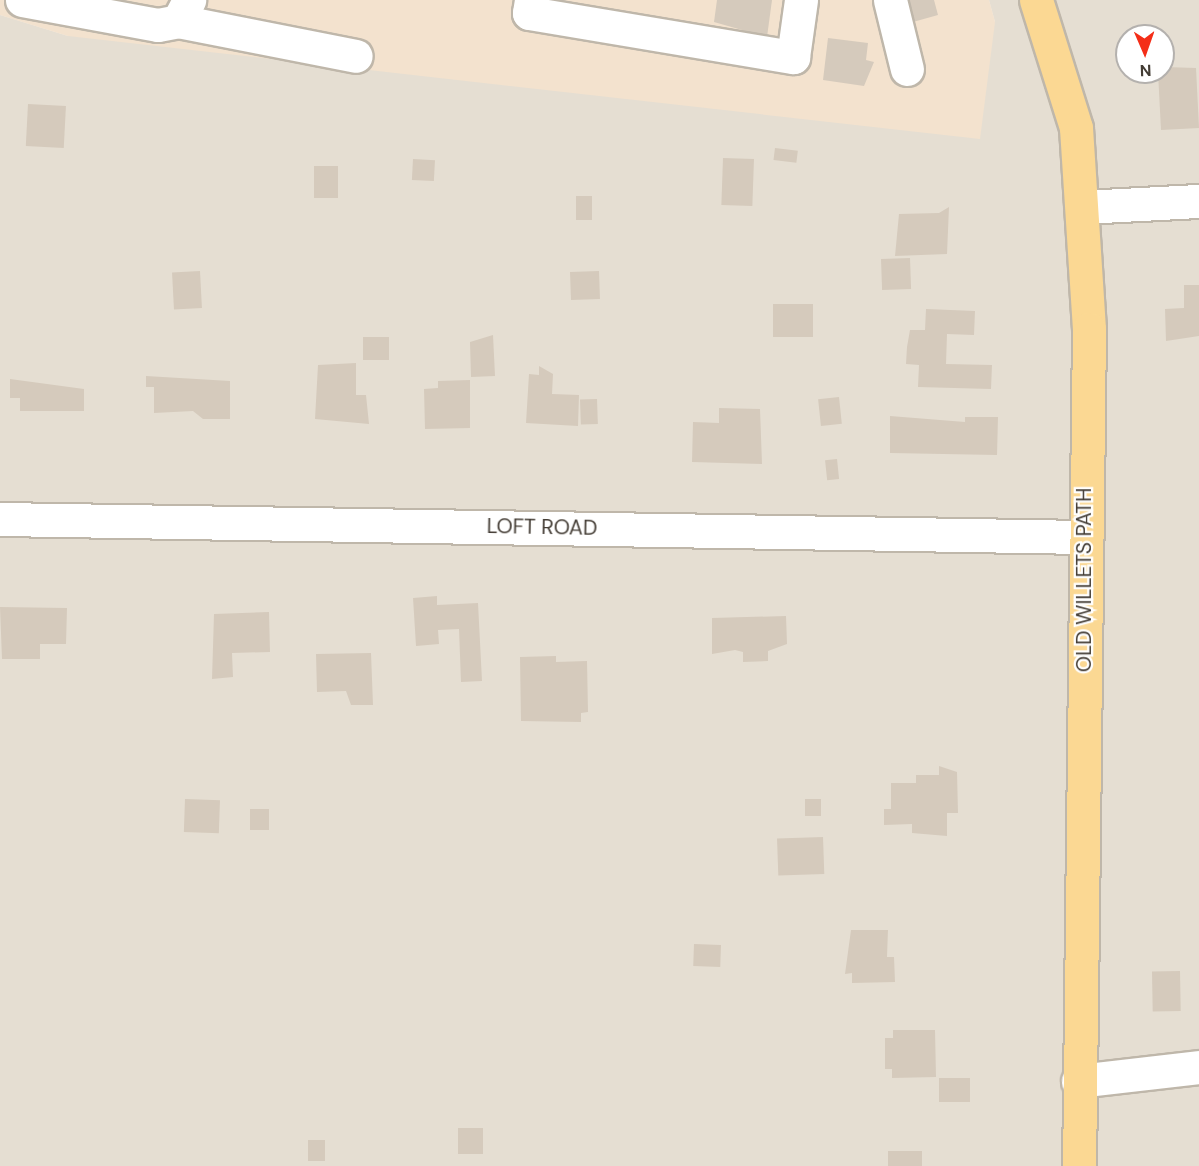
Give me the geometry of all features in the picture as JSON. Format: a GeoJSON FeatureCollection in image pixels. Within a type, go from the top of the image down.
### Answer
{"type":"FeatureCollection","features":[{"type":"Feature","properties":{"kind":"main road","name":"OLD WILLETS PATH"},"geometry":{"type":"LineString","coordinates":[[1035,0],[1076,128],[1083,207],[1089,329],[1084,537],[1079,1166]]}},
{"type":"Feature","properties":{"kind":"street"},"geometry":{"type":"LineString","coordinates":[[22,0],[158,25],[183,10],[356,57]]}},
{"type":"Feature","properties":{"kind":"street"},"geometry":{"type":"LineString","coordinates":[[531,0],[529,13],[793,57],[801,0]]}},
{"type":"Feature","properties":{"kind":"street"},"geometry":{"type":"LineString","coordinates":[[890,0],[906,69]]}},
{"type":"Feature","properties":{"kind":"street"},"geometry":{"type":"LineString","coordinates":[[1083,207],[1199,201]]}},
{"type":"Feature","properties":{"kind":"street","name":"LOFT ROAD"},"geometry":{"type":"LineString","coordinates":[[0,519],[1084,537]]}},
{"type":"Feature","properties":{"kind":"street"},"geometry":{"type":"LineString","coordinates":[[1078,1082],[1199,1067]]}},
{"type":"Feature","properties":{"kind":"shaded area"},"geometry":{"type":"Polygon","coordinates":[[[0,0],[989,0],[995,22],[980,139],[68,36],[0,15],[0,0]]]}},
{"type":"Feature","properties":{"kind":"shaded area"},"geometry":{"type":"Polygon","coordinates":[[[989,0],[1199,0],[1199,1166],[0,1166],[0,15],[68,36],[995,22],[989,0]]]}},
{"type":"Feature","properties":{"kind":"building"},"geometry":{"type":"Polygon","coordinates":[[[717,0],[772,0],[767,37],[714,22],[717,0]]]}},
{"type":"Feature","properties":{"kind":"building"},"geometry":{"type":"Polygon","coordinates":[[[907,0],[934,0],[938,15],[913,22],[907,0]]]}},
{"type":"Feature","properties":{"kind":"building"},"geometry":{"type":"Polygon","coordinates":[[[828,38],[868,43],[866,60],[874,62],[864,86],[823,80],[828,38]]]}},
{"type":"Feature","properties":{"kind":"building"},"geometry":{"type":"Polygon","coordinates":[[[1175,67],[1196,68],[1199,128],[1161,130],[1159,84],[1175,84],[1175,67]]]}},
{"type":"Feature","properties":{"kind":"building"},"geometry":{"type":"Polygon","coordinates":[[[28,104],[66,106],[64,148],[26,146],[28,104]]]}},
{"type":"Feature","properties":{"kind":"building"},"geometry":{"type":"Polygon","coordinates":[[[775,148],[798,151],[796,163],[774,160],[775,148]]]}},
{"type":"Feature","properties":{"kind":"building"},"geometry":{"type":"Polygon","coordinates":[[[723,158],[754,159],[752,206],[721,205],[723,158]]]}},
{"type":"Feature","properties":{"kind":"building"},"geometry":{"type":"Polygon","coordinates":[[[413,159],[435,160],[434,181],[412,180],[413,159]]]}},
{"type":"Feature","properties":{"kind":"building"},"geometry":{"type":"Polygon","coordinates":[[[314,166],[338,166],[338,198],[314,198],[314,166]]]}},
{"type":"Feature","properties":{"kind":"building"},"geometry":{"type":"Polygon","coordinates":[[[576,196],[592,196],[592,220],[576,220],[576,196]]]}},
{"type":"Feature","properties":{"kind":"building"},"geometry":{"type":"Polygon","coordinates":[[[949,207],[947,254],[895,256],[899,214],[939,213],[949,207]]]}},
{"type":"Feature","properties":{"kind":"building"},"geometry":{"type":"Polygon","coordinates":[[[910,258],[911,289],[882,290],[881,259],[910,258]]]}},
{"type":"Feature","properties":{"kind":"building"},"geometry":{"type":"Polygon","coordinates":[[[200,271],[202,308],[174,309],[172,272],[200,271]]]}},
{"type":"Feature","properties":{"kind":"building"},"geometry":{"type":"Polygon","coordinates":[[[599,271],[600,299],[571,300],[570,272],[599,271]]]}},
{"type":"Feature","properties":{"kind":"building"},"geometry":{"type":"Polygon","coordinates":[[[1184,285],[1199,285],[1199,336],[1166,341],[1165,309],[1184,308],[1184,285]]]}},
{"type":"Feature","properties":{"kind":"building"},"geometry":{"type":"Polygon","coordinates":[[[773,304],[813,304],[813,337],[773,337],[773,304]]]}},
{"type":"Feature","properties":{"kind":"building"},"geometry":{"type":"Polygon","coordinates":[[[926,309],[975,311],[974,335],[947,334],[946,364],[992,365],[991,389],[918,387],[919,365],[906,364],[907,347],[910,330],[925,330],[926,309]]]}},
{"type":"Feature","properties":{"kind":"building"},"geometry":{"type":"Polygon","coordinates":[[[493,335],[495,376],[471,377],[470,342],[493,335]]]}},
{"type":"Feature","properties":{"kind":"building"},"geometry":{"type":"Polygon","coordinates":[[[363,337],[389,337],[389,360],[363,360],[363,337]]]}},
{"type":"Feature","properties":{"kind":"building"},"geometry":{"type":"Polygon","coordinates":[[[356,363],[356,395],[366,395],[369,424],[315,419],[318,365],[356,363]]]}},
{"type":"Feature","properties":{"kind":"building"},"geometry":{"type":"Polygon","coordinates":[[[539,366],[553,374],[552,394],[579,395],[578,426],[526,423],[529,374],[539,375],[539,366]]]}},
{"type":"Feature","properties":{"kind":"building"},"geometry":{"type":"Polygon","coordinates":[[[146,376],[230,381],[230,419],[203,419],[193,411],[154,413],[154,387],[146,387],[146,376]]]}},
{"type":"Feature","properties":{"kind":"building"},"geometry":{"type":"Polygon","coordinates":[[[10,379],[84,389],[84,411],[20,411],[20,398],[10,398],[10,379]]]}},
{"type":"Feature","properties":{"kind":"building"},"geometry":{"type":"Polygon","coordinates":[[[470,380],[470,428],[425,429],[424,389],[438,388],[438,381],[470,380]]]}},
{"type":"Feature","properties":{"kind":"building"},"geometry":{"type":"Polygon","coordinates":[[[839,397],[842,424],[821,426],[818,399],[839,397]]]}},
{"type":"Feature","properties":{"kind":"building"},"geometry":{"type":"Polygon","coordinates":[[[597,399],[598,424],[581,425],[580,400],[597,399]]]}},
{"type":"Feature","properties":{"kind":"building"},"geometry":{"type":"Polygon","coordinates":[[[719,408],[760,409],[762,464],[692,462],[693,422],[719,423],[719,408]]]}},
{"type":"Feature","properties":{"kind":"building"},"geometry":{"type":"Polygon","coordinates":[[[890,416],[965,422],[965,417],[998,417],[997,455],[890,453],[890,416]]]}},
{"type":"Feature","properties":{"kind":"building"},"geometry":{"type":"Polygon","coordinates":[[[837,459],[839,479],[827,480],[825,460],[837,459]]]}},
{"type":"Feature","properties":{"kind":"building"},"geometry":{"type":"Polygon","coordinates":[[[437,596],[437,605],[478,603],[482,681],[461,682],[459,629],[438,630],[439,644],[416,646],[413,598],[437,596]]]}},
{"type":"Feature","properties":{"kind":"building"},"geometry":{"type":"Polygon","coordinates":[[[0,607],[67,608],[66,644],[40,644],[40,659],[2,659],[0,607]]]}},
{"type":"Feature","properties":{"kind":"building"},"geometry":{"type":"Polygon","coordinates":[[[269,612],[270,652],[232,653],[233,677],[212,679],[214,614],[269,612]]]}},
{"type":"Feature","properties":{"kind":"building"},"geometry":{"type":"Polygon","coordinates":[[[786,616],[787,644],[768,651],[768,661],[743,662],[743,652],[735,650],[712,654],[712,618],[786,616]]]}},
{"type":"Feature","properties":{"kind":"building"},"geometry":{"type":"Polygon","coordinates":[[[371,653],[373,705],[351,705],[346,691],[317,692],[316,654],[371,653]]]}},
{"type":"Feature","properties":{"kind":"building"},"geometry":{"type":"Polygon","coordinates":[[[556,656],[556,662],[587,661],[588,712],[581,713],[581,722],[521,721],[520,657],[556,656]]]}},
{"type":"Feature","properties":{"kind":"building"},"geometry":{"type":"Polygon","coordinates":[[[939,766],[957,772],[958,813],[947,813],[947,836],[912,833],[912,824],[884,825],[884,809],[891,809],[891,783],[916,783],[916,775],[939,775],[939,766]]]}},
{"type":"Feature","properties":{"kind":"building"},"geometry":{"type":"Polygon","coordinates":[[[185,799],[220,800],[219,833],[184,832],[185,799]]]}},
{"type":"Feature","properties":{"kind":"building"},"geometry":{"type":"Polygon","coordinates":[[[805,799],[821,799],[821,816],[805,816],[805,799]]]}},
{"type":"Feature","properties":{"kind":"building"},"geometry":{"type":"Polygon","coordinates":[[[250,809],[269,809],[269,830],[250,830],[250,809]]]}},
{"type":"Feature","properties":{"kind":"building"},"geometry":{"type":"Polygon","coordinates":[[[823,837],[824,874],[778,876],[777,839],[823,837]]]}},
{"type":"Feature","properties":{"kind":"building"},"geometry":{"type":"Polygon","coordinates":[[[851,930],[888,930],[887,957],[894,957],[895,982],[852,983],[852,973],[845,974],[851,930]]]}},
{"type":"Feature","properties":{"kind":"building"},"geometry":{"type":"Polygon","coordinates":[[[694,944],[721,945],[720,967],[693,966],[694,944]]]}},
{"type":"Feature","properties":{"kind":"building"},"geometry":{"type":"Polygon","coordinates":[[[1152,971],[1180,971],[1181,1011],[1153,1011],[1152,971]]]}},
{"type":"Feature","properties":{"kind":"building"},"geometry":{"type":"Polygon","coordinates":[[[893,1030],[935,1030],[936,1077],[892,1078],[892,1069],[885,1069],[885,1038],[893,1038],[893,1030]]]}},
{"type":"Feature","properties":{"kind":"building"},"geometry":{"type":"Polygon","coordinates":[[[939,1078],[970,1078],[970,1102],[939,1102],[939,1078]]]}},
{"type":"Feature","properties":{"kind":"building"},"geometry":{"type":"Polygon","coordinates":[[[458,1128],[483,1128],[483,1154],[458,1154],[458,1128]]]}},
{"type":"Feature","properties":{"kind":"building"},"geometry":{"type":"Polygon","coordinates":[[[308,1140],[325,1140],[325,1161],[308,1161],[308,1140]]]}},
{"type":"Feature","properties":{"kind":"building"},"geometry":{"type":"Polygon","coordinates":[[[888,1151],[922,1151],[922,1166],[888,1166],[888,1151]]]}}]}
